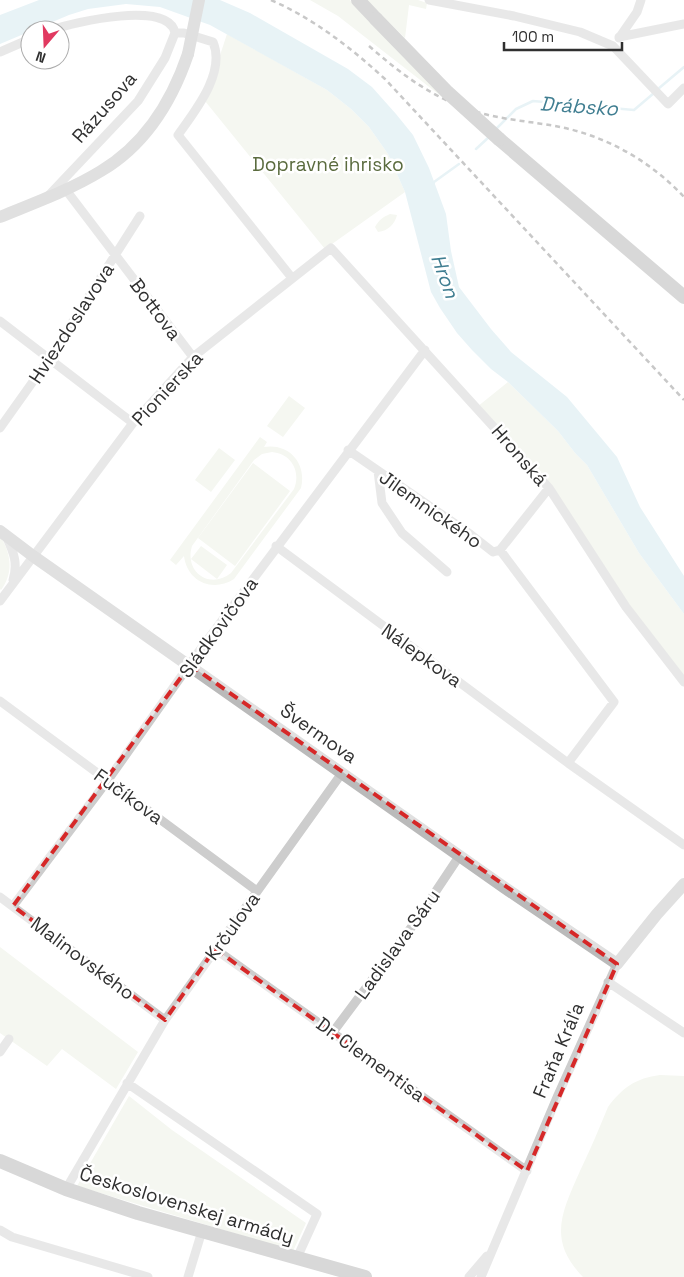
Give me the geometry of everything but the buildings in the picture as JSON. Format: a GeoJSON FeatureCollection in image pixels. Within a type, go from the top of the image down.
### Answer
{"type":"FeatureCollection","features":[{"type":"Feature","properties":{"kind":"main road"},"geometry":{"type":"LineString","coordinates":[[358,0],[446,91],[499,139],[684,297]]}},
{"type":"Feature","properties":{"kind":"main road","name":"Československej armády"},"geometry":{"type":"LineString","coordinates":[[0,1161],[66,1188],[202,1231],[365,1277]]}},
{"type":"Feature","properties":{"kind":"street","name":"Rázusova"},"geometry":{"type":"LineString","coordinates":[[0,217],[66,190],[113,164],[140,139],[160,114],[179,78],[188,54],[199,0]]}},
{"type":"Feature","properties":{"kind":"street"},"geometry":{"type":"LineString","coordinates":[[429,0],[514,16],[580,32],[612,46],[668,104],[684,88]]}},
{"type":"Feature","properties":{"kind":"street"},"geometry":{"type":"LineString","coordinates":[[612,46],[636,12],[641,0]]}},
{"type":"Feature","properties":{"kind":"street"},"geometry":{"type":"LineString","coordinates":[[70,24],[82,20],[140,11],[155,13],[164,18],[174,28],[175,33],[184,33],[213,42],[216,49],[216,64],[210,84],[199,105],[178,135],[292,278]]}},
{"type":"Feature","properties":{"kind":"street"},"geometry":{"type":"LineString","coordinates":[[619,37],[684,24]]}},
{"type":"Feature","properties":{"kind":"street","name":"Rázusova"},"geometry":{"type":"LineString","coordinates":[[48,196],[138,101],[165,58],[175,33]]}},
{"type":"Feature","properties":{"kind":"street"},"geometry":{"type":"LineString","coordinates":[[0,52],[20,43]]}},
{"type":"Feature","properties":{"kind":"street","name":"Bottova"},"geometry":{"type":"LineString","coordinates":[[66,190],[193,357]]}},
{"type":"Feature","properties":{"kind":"street","name":"Hviezdoslavova"},"geometry":{"type":"LineString","coordinates":[[0,428],[49,359],[140,216]]}},
{"type":"Feature","properties":{"kind":"street","name":"Pionierska"},"geometry":{"type":"LineString","coordinates":[[0,601],[133,422],[193,357],[331,248]]}},
{"type":"Feature","properties":{"kind":"street","name":"Hronská"},"geometry":{"type":"LineString","coordinates":[[331,248],[549,488],[626,607],[684,682]]}},
{"type":"Feature","properties":{"kind":"street"},"geometry":{"type":"LineString","coordinates":[[0,321],[133,422]]}},
{"type":"Feature","properties":{"kind":"street","name":"Sládkovičova"},"geometry":{"type":"LineString","coordinates":[[13,906],[108,780],[276,546],[424,350]]}},
{"type":"Feature","properties":{"kind":"street","name":"Jilemnického"},"geometry":{"type":"LineString","coordinates":[[348,450],[493,552],[500,550],[549,488]]}},
{"type":"Feature","properties":{"kind":"street"},"geometry":{"type":"LineString","coordinates":[[378,471],[382,503],[402,533],[447,572]]}},
{"type":"Feature","properties":{"kind":"street"},"geometry":{"type":"LineString","coordinates":[[3,534],[15,555],[16,570],[10,588]]}},
{"type":"Feature","properties":{"kind":"street","name":"Švermova"},"geometry":{"type":"LineString","coordinates":[[3,534],[617,964]]}},
{"type":"Feature","properties":{"kind":"street","name":"Nálepkova"},"geometry":{"type":"LineString","coordinates":[[276,546],[568,763],[684,845]]}},
{"type":"Feature","properties":{"kind":"street"},"geometry":{"type":"LineString","coordinates":[[500,550],[614,702],[568,763]]}},
{"type":"Feature","properties":{"kind":"street","name":"Fučíkova"},"geometry":{"type":"LineString","coordinates":[[0,701],[257,891]]}},
{"type":"Feature","properties":{"kind":"street","name":"Krčulova"},"geometry":{"type":"LineString","coordinates":[[66,1188],[165,1020],[342,772]]}},
{"type":"Feature","properties":{"kind":"street","name":"Ladislava Sáru"},"geometry":{"type":"LineString","coordinates":[[333,1032],[416,921],[460,855]]}},
{"type":"Feature","properties":{"kind":"street","name":"Fraňa Kráľa"},"geometry":{"type":"LineString","coordinates":[[482,1277],[617,964],[684,884]]}},
{"type":"Feature","properties":{"kind":"street","name":"Malinovského"},"geometry":{"type":"LineString","coordinates":[[0,897],[165,1020]]}},
{"type":"Feature","properties":{"kind":"street","name":"Dr. Clementisa"},"geometry":{"type":"LineString","coordinates":[[215,949],[527,1171]]}},
{"type":"Feature","properties":{"kind":"street"},"geometry":{"type":"LineString","coordinates":[[608,982],[684,1034]]}},
{"type":"Feature","properties":{"kind":"street"},"geometry":{"type":"LineString","coordinates":[[0,1052],[9,1039]]}},
{"type":"Feature","properties":{"kind":"street"},"geometry":{"type":"LineString","coordinates":[[127,1083],[316,1214],[297,1258]]}},
{"type":"Feature","properties":{"kind":"street"},"geometry":{"type":"LineString","coordinates":[[0,1230],[12,1237],[148,1277]]}},
{"type":"Feature","properties":{"kind":"street"},"geometry":{"type":"LineString","coordinates":[[188,1277],[202,1231]]}},
{"type":"Feature","properties":{"kind":"street","name":"Fraňa Kráľa"},"geometry":{"type":"LineString","coordinates":[[469,1277],[494,1248]]}},
{"type":"Feature","properties":{"kind":"highlighted area"},"geometry":{"type":"Polygon","coordinates":[[[190,665],[617,964],[527,1171],[215,949],[165,1020],[13,906],[190,665]]]}},
{"type":"Feature","properties":{"kind":"green space"},"geometry":{"type":"Polygon","coordinates":[[[310,0],[350,0],[446,100],[338,16],[310,0]]]}},
{"type":"Feature","properties":{"kind":"green space"},"geometry":{"type":"Polygon","coordinates":[[[366,0],[418,0],[427,3],[426,9],[409,5],[405,38],[366,0]]]}},
{"type":"Feature","properties":{"kind":"green space","name":"Dopravné ihrisko"},"geometry":{"type":"Polygon","coordinates":[[[227,34],[327,90],[351,109],[369,127],[388,154],[405,192],[325,249],[205,101],[227,34]]]}},
{"type":"Feature","properties":{"kind":"green space"},"geometry":{"type":"Polygon","coordinates":[[[390,214],[397,215],[395,221],[388,229],[378,232],[375,227],[381,219],[390,214]]]}},
{"type":"Feature","properties":{"kind":"green space"},"geometry":{"type":"Polygon","coordinates":[[[508,382],[558,431],[587,465],[639,553],[684,614],[684,682],[626,607],[549,488],[477,407],[508,382]]]}},
{"type":"Feature","properties":{"kind":"green space"},"geometry":{"type":"Polygon","coordinates":[[[289,396],[305,408],[283,437],[267,426],[289,396]]]}},
{"type":"Feature","properties":{"kind":"green space"},"geometry":{"type":"Polygon","coordinates":[[[260,437],[267,442],[264,447],[281,448],[299,463],[302,479],[301,488],[234,579],[217,585],[202,582],[190,572],[184,556],[176,565],[170,560],[260,437]],[[279,453],[262,454],[254,460],[192,546],[192,564],[201,576],[215,580],[231,573],[294,489],[296,476],[293,465],[290,460],[279,453]]]}},
{"type":"Feature","properties":{"kind":"green space"},"geometry":{"type":"Polygon","coordinates":[[[219,448],[235,460],[211,492],[195,480],[219,448]]]}},
{"type":"Feature","properties":{"kind":"green space"},"geometry":{"type":"Polygon","coordinates":[[[253,463],[290,491],[235,566],[198,538],[253,463]]]}},
{"type":"Feature","properties":{"kind":"green space"},"geometry":{"type":"Polygon","coordinates":[[[0,536],[7,549],[10,563],[8,576],[1,590],[0,589],[0,536]]]}},
{"type":"Feature","properties":{"kind":"green space"},"geometry":{"type":"Polygon","coordinates":[[[201,546],[227,565],[217,579],[191,559],[201,546]]]}},
{"type":"Feature","properties":{"kind":"green space"},"geometry":{"type":"Polygon","coordinates":[[[0,947],[138,1052],[116,1089],[62,1049],[47,1066],[0,1033],[0,947]]]}},
{"type":"Feature","properties":{"kind":"green space"},"geometry":{"type":"Polygon","coordinates":[[[651,1076],[684,1076],[684,1277],[583,1277],[572,1264],[561,1238],[561,1226],[568,1200],[608,1107],[630,1085],[651,1076]]]}},
{"type":"Feature","properties":{"kind":"green space"},"geometry":{"type":"Polygon","coordinates":[[[129,1096],[172,1130],[306,1223],[293,1251],[77,1186],[129,1096]]]}},
{"type":"Feature","properties":{"kind":"water","name":"Hron"},"geometry":{"type":"Polygon","coordinates":[[[39,0],[220,0],[250,13],[348,69],[372,87],[413,135],[429,168],[446,214],[451,251],[459,287],[511,352],[567,397],[617,457],[640,507],[684,576],[684,614],[639,553],[587,465],[558,431],[472,350],[457,333],[440,308],[431,292],[405,192],[388,154],[369,127],[351,109],[327,90],[210,25],[160,7],[126,4],[88,9],[57,20],[20,20],[20,36],[0,44],[0,15],[39,0]]]}},
{"type":"Feature","properties":{"kind":"waterway","name":"Drábsko"},"geometry":{"type":"LineString","coordinates":[[658,89],[684,67]]}},
{"type":"Feature","properties":{"kind":"waterway","name":"Drábsko"},"geometry":{"type":"LineString","coordinates":[[496,129],[516,109],[533,101],[634,110],[654,93]]}},
{"type":"Feature","properties":{"kind":"waterway","name":"Drábsko"},"geometry":{"type":"LineString","coordinates":[[476,149],[489,137]]}},
{"type":"Feature","properties":{"kind":"waterway","name":"Drábsko"},"geometry":{"type":"LineString","coordinates":[[433,185],[434,182],[459,164]]}},
{"type":"Feature","properties":{"kind":"railway"},"geometry":{"type":"LineString","coordinates":[[271,0],[317,25],[385,79],[684,400]]}},
{"type":"Feature","properties":{"kind":"railway"},"geometry":{"type":"LineString","coordinates":[[369,46],[392,66],[417,83],[456,105],[493,116],[577,131],[611,144],[643,162],[684,197]]}}]}
